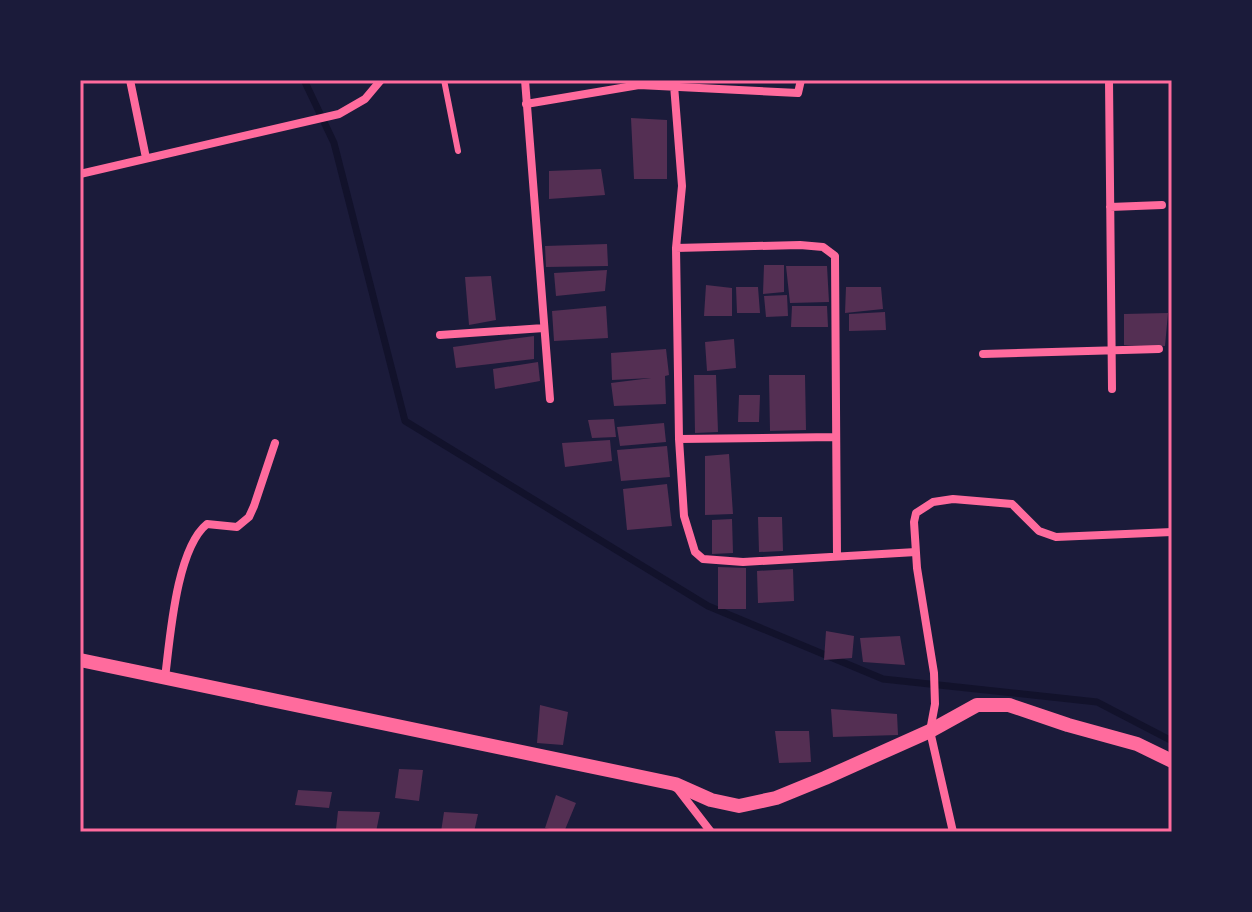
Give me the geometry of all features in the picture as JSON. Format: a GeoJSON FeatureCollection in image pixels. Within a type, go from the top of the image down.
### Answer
{"type":"FeatureCollection","features":[{"type":"Feature","properties":{"kind":"street"},"geometry":{"type":"LineString","coordinates":[[130,80],[146,158]]}},
{"type":"Feature","properties":{"kind":"street"},"geometry":{"type":"LineString","coordinates":[[80,174],[339,114],[365,99],[381,80]]}},
{"type":"Feature","properties":{"kind":"street"},"geometry":{"type":"LineString","coordinates":[[525,80],[550,399]]}},
{"type":"Feature","properties":{"kind":"street"},"geometry":{"type":"LineString","coordinates":[[526,104],[663,82],[798,93],[801,80]]}},
{"type":"Feature","properties":{"kind":"street"},"geometry":{"type":"LineString","coordinates":[[1109,80],[1112,389]]}},
{"type":"Feature","properties":{"kind":"street"},"geometry":{"type":"LineString","coordinates":[[674,85],[682,186],[676,248],[679,439],[684,516],[695,552],[703,559],[743,562],[916,552]]}},
{"type":"Feature","properties":{"kind":"street"},"geometry":{"type":"LineString","coordinates":[[1110,207],[1162,205]]}},
{"type":"Feature","properties":{"kind":"street"},"geometry":{"type":"LineString","coordinates":[[676,248],[800,245],[830,250],[835,256],[837,556]]}},
{"type":"Feature","properties":{"kind":"street"},"geometry":{"type":"LineString","coordinates":[[440,335],[544,328]]}},
{"type":"Feature","properties":{"kind":"street"},"geometry":{"type":"LineString","coordinates":[[983,354],[1159,349]]}},
{"type":"Feature","properties":{"kind":"street"},"geometry":{"type":"LineString","coordinates":[[679,439],[835,437]]}},
{"type":"Feature","properties":{"kind":"street"},"geometry":{"type":"LineString","coordinates":[[165,678],[174,607],[194,538],[207,524],[237,527],[249,517],[275,443]]}},
{"type":"Feature","properties":{"kind":"street"},"geometry":{"type":"LineString","coordinates":[[953,832],[930,731],[935,704],[934,673],[916,552],[916,513],[933,502],[953,499],[1012,504],[1039,531],[1056,537],[1172,532]]}},
{"type":"Feature","properties":{"kind":"street"},"geometry":{"type":"LineString","coordinates":[[80,660],[675,784],[711,800],[739,806],[776,798],[825,778],[930,731],[972,706],[1009,705],[1137,744],[1172,761]]}},
{"type":"Feature","properties":{"kind":"street"},"geometry":{"type":"LineString","coordinates":[[675,784],[711,832]]}},
{"type":"Feature","properties":{"kind":"lane"},"geometry":{"type":"LineString","coordinates":[[444,80],[458,151]]}},
{"type":"Feature","properties":{"kind":"building"},"geometry":{"type":"Polygon","coordinates":[[[631,118],[667,120],[667,179],[634,179],[631,118]]]}},
{"type":"Feature","properties":{"kind":"building"},"geometry":{"type":"Polygon","coordinates":[[[601,169],[605,195],[549,199],[549,171],[601,169]]]}},
{"type":"Feature","properties":{"kind":"building"},"geometry":{"type":"Polygon","coordinates":[[[607,244],[608,266],[546,267],[545,246],[607,244]]]}},
{"type":"Feature","properties":{"kind":"building"},"geometry":{"type":"Polygon","coordinates":[[[764,265],[784,265],[784,292],[763,294],[764,265]]]}},
{"type":"Feature","properties":{"kind":"building"},"geometry":{"type":"Polygon","coordinates":[[[786,266],[827,266],[829,302],[790,303],[786,266]]]}},
{"type":"Feature","properties":{"kind":"building"},"geometry":{"type":"Polygon","coordinates":[[[607,270],[605,291],[556,296],[554,273],[607,270]]]}},
{"type":"Feature","properties":{"kind":"building"},"geometry":{"type":"Polygon","coordinates":[[[491,276],[496,320],[469,325],[465,277],[491,276]]]}},
{"type":"Feature","properties":{"kind":"building"},"geometry":{"type":"Polygon","coordinates":[[[706,285],[732,288],[732,316],[704,316],[706,285]]]}},
{"type":"Feature","properties":{"kind":"building"},"geometry":{"type":"Polygon","coordinates":[[[736,287],[758,287],[760,313],[737,313],[736,287]]]}},
{"type":"Feature","properties":{"kind":"building"},"geometry":{"type":"Polygon","coordinates":[[[846,287],[881,287],[883,309],[845,313],[846,287]]]}},
{"type":"Feature","properties":{"kind":"building"},"geometry":{"type":"Polygon","coordinates":[[[787,295],[788,316],[766,317],[764,296],[787,295]]]}},
{"type":"Feature","properties":{"kind":"building"},"geometry":{"type":"Polygon","coordinates":[[[606,306],[608,338],[554,341],[552,311],[606,306]]]}},
{"type":"Feature","properties":{"kind":"building"},"geometry":{"type":"Polygon","coordinates":[[[792,306],[827,306],[828,327],[791,327],[792,306]]]}},
{"type":"Feature","properties":{"kind":"building"},"geometry":{"type":"Polygon","coordinates":[[[885,312],[886,330],[849,331],[849,314],[885,312]]]}},
{"type":"Feature","properties":{"kind":"building"},"geometry":{"type":"Polygon","coordinates":[[[1168,313],[1165,346],[1124,345],[1124,314],[1168,313]]]}},
{"type":"Feature","properties":{"kind":"building"},"geometry":{"type":"Polygon","coordinates":[[[534,336],[534,359],[456,368],[453,347],[534,336]]]}},
{"type":"Feature","properties":{"kind":"building"},"geometry":{"type":"Polygon","coordinates":[[[734,339],[736,368],[707,371],[705,342],[734,339]]]}},
{"type":"Feature","properties":{"kind":"building"},"geometry":{"type":"Polygon","coordinates":[[[666,349],[669,375],[665,376],[666,404],[614,406],[611,383],[651,378],[612,380],[611,353],[666,349]]]}},
{"type":"Feature","properties":{"kind":"building"},"geometry":{"type":"Polygon","coordinates":[[[538,362],[540,381],[495,389],[493,369],[538,362]]]}},
{"type":"Feature","properties":{"kind":"building"},"geometry":{"type":"Polygon","coordinates":[[[694,375],[716,375],[718,432],[695,433],[694,375]]]}},
{"type":"Feature","properties":{"kind":"building"},"geometry":{"type":"Polygon","coordinates":[[[769,375],[805,375],[806,430],[770,431],[769,375]]]}},
{"type":"Feature","properties":{"kind":"building"},"geometry":{"type":"Polygon","coordinates":[[[739,395],[760,395],[759,422],[738,422],[739,395]]]}},
{"type":"Feature","properties":{"kind":"building"},"geometry":{"type":"Polygon","coordinates":[[[614,419],[616,437],[592,438],[588,420],[614,419]]]}},
{"type":"Feature","properties":{"kind":"building"},"geometry":{"type":"Polygon","coordinates":[[[664,423],[666,442],[620,446],[617,427],[664,423]]]}},
{"type":"Feature","properties":{"kind":"building"},"geometry":{"type":"Polygon","coordinates":[[[610,440],[612,461],[565,467],[562,443],[610,440]]]}},
{"type":"Feature","properties":{"kind":"building"},"geometry":{"type":"Polygon","coordinates":[[[667,446],[670,477],[621,481],[617,450],[667,446]]]}},
{"type":"Feature","properties":{"kind":"building"},"geometry":{"type":"Polygon","coordinates":[[[729,454],[733,514],[705,515],[705,456],[729,454]]]}},
{"type":"Feature","properties":{"kind":"building"},"geometry":{"type":"Polygon","coordinates":[[[667,484],[672,526],[627,530],[623,489],[667,484]]]}},
{"type":"Feature","properties":{"kind":"building"},"geometry":{"type":"Polygon","coordinates":[[[758,517],[782,517],[783,551],[759,552],[758,517]]]}},
{"type":"Feature","properties":{"kind":"building"},"geometry":{"type":"Polygon","coordinates":[[[732,519],[733,553],[712,554],[712,520],[732,519]]]}},
{"type":"Feature","properties":{"kind":"building"},"geometry":{"type":"Polygon","coordinates":[[[718,567],[746,568],[746,609],[718,609],[718,567]]]}},
{"type":"Feature","properties":{"kind":"building"},"geometry":{"type":"Polygon","coordinates":[[[793,569],[794,601],[758,603],[757,571],[793,569]]]}},
{"type":"Feature","properties":{"kind":"building"},"geometry":{"type":"Polygon","coordinates":[[[826,631],[854,636],[852,658],[824,660],[826,631]]]}},
{"type":"Feature","properties":{"kind":"building"},"geometry":{"type":"Polygon","coordinates":[[[900,636],[905,665],[863,662],[860,638],[900,636]]]}},
{"type":"Feature","properties":{"kind":"building"},"geometry":{"type":"Polygon","coordinates":[[[540,705],[568,712],[563,745],[537,743],[540,705]]]}},
{"type":"Feature","properties":{"kind":"building"},"geometry":{"type":"Polygon","coordinates":[[[831,709],[897,714],[898,735],[833,737],[831,709]]]}},
{"type":"Feature","properties":{"kind":"building"},"geometry":{"type":"Polygon","coordinates":[[[775,731],[809,731],[811,762],[779,763],[775,731]]]}},
{"type":"Feature","properties":{"kind":"building"},"geometry":{"type":"Polygon","coordinates":[[[399,769],[423,770],[419,801],[395,798],[399,769]]]}},
{"type":"Feature","properties":{"kind":"building"},"geometry":{"type":"Polygon","coordinates":[[[298,790],[332,792],[329,808],[295,805],[298,790]]]}},
{"type":"Feature","properties":{"kind":"building"},"geometry":{"type":"Polygon","coordinates":[[[556,795],[576,803],[564,832],[545,828],[556,795]]]}},
{"type":"Feature","properties":{"kind":"building"},"geometry":{"type":"Polygon","coordinates":[[[338,811],[380,812],[376,832],[336,829],[338,811]]]}},
{"type":"Feature","properties":{"kind":"building"},"geometry":{"type":"Polygon","coordinates":[[[444,812],[478,814],[474,832],[441,832],[444,812]]]}},
{"type":"Feature","properties":{"kind":"waterway"},"geometry":{"type":"LineString","coordinates":[[304,80],[334,143],[405,421],[708,606],[883,679],[1097,702],[1172,741]]}}]}
